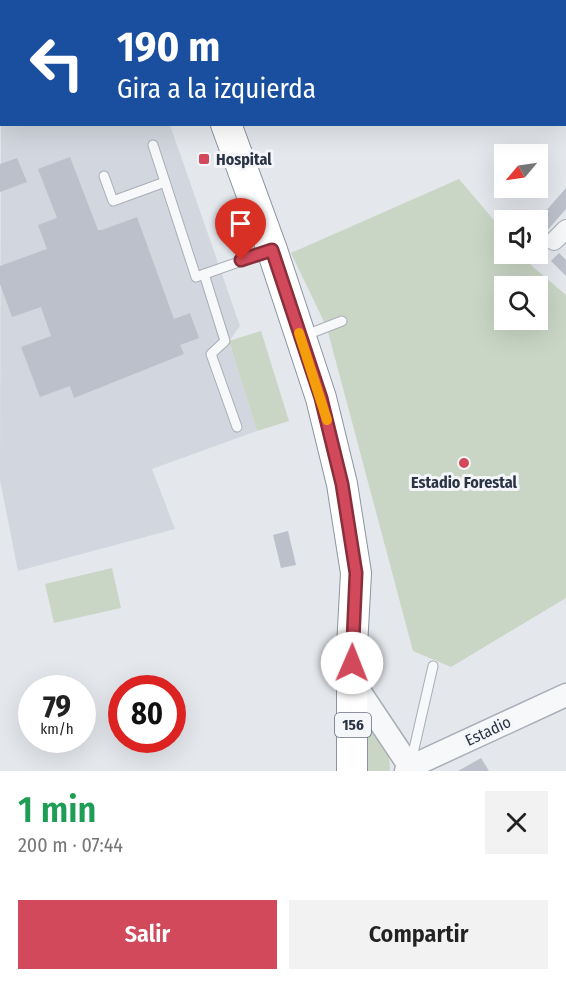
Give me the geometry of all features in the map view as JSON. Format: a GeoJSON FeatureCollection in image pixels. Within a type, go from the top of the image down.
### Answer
{"type":"FeatureCollection","features":[{"type":"Feature","properties":{"kind":"highway","name":"156"},"geometry":{"type":"LineString","coordinates":[[209,126],[301,337],[321,398],[342,484],[356,573],[352,647],[352,771]]}},
{"type":"Feature","properties":{"kind":"highway","name":"156"},"geometry":{"type":"LineString","coordinates":[[227,126],[264,253],[312,436],[329,516],[352,647]]}},
{"type":"Feature","properties":{"kind":"street"},"geometry":{"type":"LineString","coordinates":[[352,680],[408,769]]}},
{"type":"Feature","properties":{"kind":"street","name":"Estadio"},"geometry":{"type":"LineString","coordinates":[[408,769],[566,696]]}},
{"type":"Feature","properties":{"kind":"lane"},"geometry":{"type":"LineString","coordinates":[[153,145],[196,277],[264,253]]}},
{"type":"Feature","properties":{"kind":"lane"},"geometry":{"type":"LineString","coordinates":[[104,176],[113,201],[165,182]]}},
{"type":"Feature","properties":{"kind":"lane"},"geometry":{"type":"LineString","coordinates":[[204,274],[225,341],[212,354],[237,427]]}},
{"type":"Feature","properties":{"kind":"lane"},"geometry":{"type":"LineString","coordinates":[[301,337],[342,321]]}},
{"type":"Feature","properties":{"kind":"lane"},"geometry":{"type":"LineString","coordinates":[[408,769],[433,666]]}},
{"type":"Feature","properties":{"kind":"shaded area"},"geometry":{"type":"Polygon","coordinates":[[[1,126],[170,126],[240,326],[229,341],[257,431],[152,469],[175,529],[18,571],[0,480],[1,126]]]}},
{"type":"Feature","properties":{"kind":"green space","name":"Estadio Forestal"},"geometry":{"type":"Polygon","coordinates":[[[459,179],[494,220],[494,264],[530,264],[544,276],[494,276],[494,330],[548,330],[548,280],[566,295],[566,598],[451,667],[413,651],[327,328],[291,253],[459,179]]]}},
{"type":"Feature","properties":{"kind":"green space"},"geometry":{"type":"Polygon","coordinates":[[[261,331],[289,421],[257,431],[229,341],[261,331]]]}},
{"type":"Feature","properties":{"kind":"green space"},"geometry":{"type":"Polygon","coordinates":[[[112,568],[121,608],[54,623],[45,584],[112,568]]]}},
{"type":"Feature","properties":{"kind":"green space"},"geometry":{"type":"Polygon","coordinates":[[[359,710],[389,755],[390,771],[361,771],[359,710]]]}},
{"type":"Feature","properties":{"kind":"building"},"geometry":{"type":"Polygon","coordinates":[[[70,157],[98,230],[137,217],[174,319],[190,313],[199,338],[180,345],[184,354],[74,398],[70,386],[40,397],[21,347],[51,336],[41,307],[12,317],[0,284],[0,266],[47,249],[38,225],[57,218],[38,169],[70,157]]]}},
{"type":"Feature","properties":{"kind":"building"},"geometry":{"type":"Polygon","coordinates":[[[17,158],[27,182],[0,192],[0,164],[17,158]]]}},
{"type":"Feature","properties":{"kind":"building"},"geometry":{"type":"Polygon","coordinates":[[[566,188],[566,209],[548,229],[547,210],[566,188]]]}},
{"type":"Feature","properties":{"kind":"building"},"geometry":{"type":"Polygon","coordinates":[[[559,253],[566,260],[566,276],[551,261],[559,253]]]}},
{"type":"Feature","properties":{"kind":"building"},"geometry":{"type":"Polygon","coordinates":[[[288,531],[296,565],[281,568],[273,535],[288,531]]]}},
{"type":"Feature","properties":{"kind":"building"},"geometry":{"type":"Polygon","coordinates":[[[481,758],[489,771],[458,771],[481,758]]]}},
{"type":"Feature","properties":{"kind":"slow traffic"},"geometry":{"type":"LineString","coordinates":[[299,333],[327,420]]}},
{"type":"Feature","properties":{"kind":"place","name":"Hospital"},"geometry":{"type":"Point","coordinates":[204,159]}},
{"type":"Feature","properties":{"kind":"place","name":"Estadio Forestal"},"geometry":{"type":"Point","coordinates":[464,463]}},
{"type":"Feature","properties":{"kind":"route"},"geometry":{"type":"LineString","coordinates":[[241,260],[272,250],[321,398],[342,484],[356,573],[352,663]]}}]}
